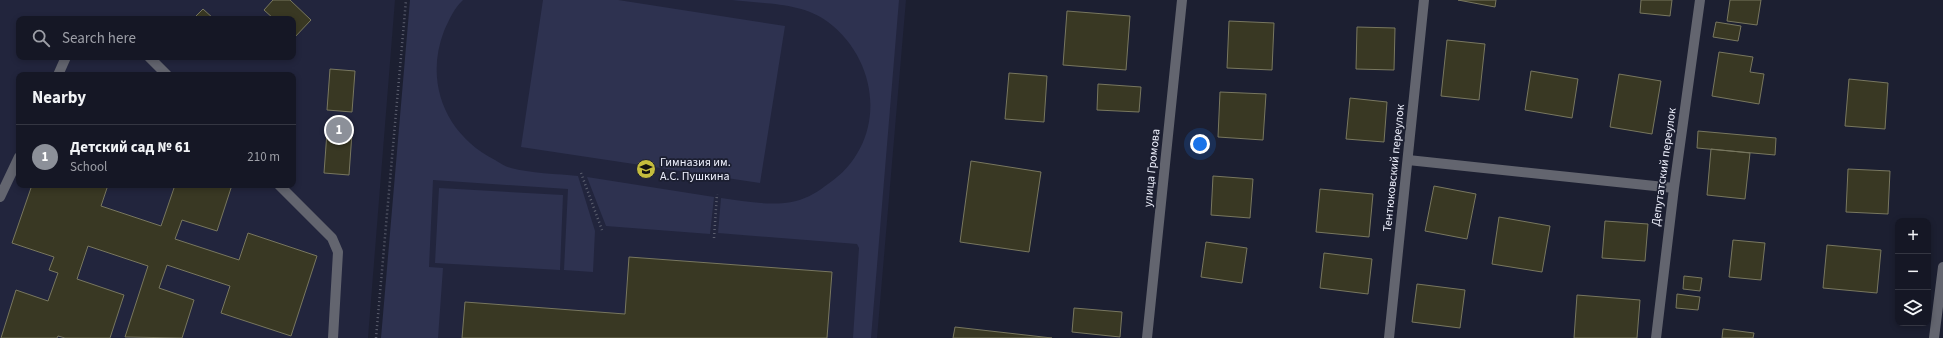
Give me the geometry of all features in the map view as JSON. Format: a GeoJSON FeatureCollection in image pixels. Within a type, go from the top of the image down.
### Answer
{"type":"FeatureCollection","features":[{"type":"Feature","properties":{"kind":"street","name":"улица Громова"},"geometry":{"type":"LineString","coordinates":[[1147,338],[1182,0]]}},
{"type":"Feature","properties":{"kind":"street","name":"Тентюковский переулок"},"geometry":{"type":"LineString","coordinates":[[1390,338],[1424,0]]}},
{"type":"Feature","properties":{"kind":"street","name":"Депутатский переулок"},"geometry":{"type":"LineString","coordinates":[[1656,338],[1674,188],[1700,0]]}},
{"type":"Feature","properties":{"kind":"street"},"geometry":{"type":"LineString","coordinates":[[59,72],[65,60]]}},
{"type":"Feature","properties":{"kind":"street"},"geometry":{"type":"LineString","coordinates":[[152,60],[164,72]]}},
{"type":"Feature","properties":{"kind":"street"},"geometry":{"type":"LineString","coordinates":[[1408,160],[1674,188]]}},
{"type":"Feature","properties":{"kind":"street"},"geometry":{"type":"LineString","coordinates":[[0,197],[16,163]]}},
{"type":"Feature","properties":{"kind":"street"},"geometry":{"type":"LineString","coordinates":[[282,188],[332,238],[338,252],[333,338]]}},
{"type":"Feature","properties":{"kind":"street"},"geometry":{"type":"LineString","coordinates":[[1934,338],[1943,267]]}},
{"type":"Feature","properties":{"kind":"path"},"geometry":{"type":"LineString","coordinates":[[376,338],[406,0]]}},
{"type":"Feature","properties":{"kind":"path"},"geometry":{"type":"LineString","coordinates":[[580,173],[602,230]]}},
{"type":"Feature","properties":{"kind":"path"},"geometry":{"type":"LineString","coordinates":[[714,238],[717,194]]}},
{"type":"Feature","properties":{"kind":"shaded area"},"geometry":{"type":"Polygon","coordinates":[[[0,0],[395,0],[368,338],[0,338],[0,0]]]}},
{"type":"Feature","properties":{"kind":"shaded area"},"geometry":{"type":"Polygon","coordinates":[[[410,0],[463,0],[450,18],[438,50],[438,88],[444,106],[452,122],[464,137],[478,149],[503,165],[526,171],[578,176],[595,231],[593,272],[564,270],[568,189],[433,180],[429,267],[443,268],[438,338],[381,338],[410,0]]]}},
{"type":"Feature","properties":{"kind":"shaded area","name":"Гимназия им. А.С. Пушкина"},"geometry":{"type":"Polygon","coordinates":[[[417,0],[906,0],[877,338],[385,338],[417,0]]]}},
{"type":"Feature","properties":{"kind":"shaded area"},"geometry":{"type":"Polygon","coordinates":[[[543,0],[618,0],[785,26],[760,183],[521,147],[543,0]]]}},
{"type":"Feature","properties":{"kind":"shaded area"},"geometry":{"type":"Polygon","coordinates":[[[732,0],[899,0],[871,338],[853,338],[859,248],[857,244],[718,233],[721,198],[758,203],[787,203],[809,196],[828,184],[847,167],[860,148],[868,126],[870,103],[867,81],[859,59],[846,39],[828,22],[818,15],[794,7],[732,0]]]}},
{"type":"Feature","properties":{"kind":"shaded area"},"geometry":{"type":"Polygon","coordinates":[[[587,177],[714,197],[710,234],[606,226],[587,177]]]}},
{"type":"Feature","properties":{"kind":"shaded area"},"geometry":{"type":"Polygon","coordinates":[[[439,188],[563,195],[560,270],[435,263],[439,188]]]}},
{"type":"Feature","properties":{"kind":"building"},"geometry":{"type":"Polygon","coordinates":[[[273,0],[290,0],[311,20],[296,36],[296,16],[271,16],[264,10],[273,0]]]}},
{"type":"Feature","properties":{"kind":"building"},"geometry":{"type":"Polygon","coordinates":[[[1458,0],[1496,0],[1495,7],[1458,0]]]}},
{"type":"Feature","properties":{"kind":"building"},"geometry":{"type":"Polygon","coordinates":[[[1641,0],[1672,0],[1670,16],[1640,13],[1641,0]]]}},
{"type":"Feature","properties":{"kind":"building"},"geometry":{"type":"Polygon","coordinates":[[[1730,0],[1761,0],[1757,25],[1727,21],[1730,0]]]}},
{"type":"Feature","properties":{"kind":"building"},"geometry":{"type":"Polygon","coordinates":[[[203,9],[211,16],[196,16],[203,9]]]}},
{"type":"Feature","properties":{"kind":"building"},"geometry":{"type":"Polygon","coordinates":[[[1067,11],[1130,16],[1126,70],[1063,65],[1067,11]]]}},
{"type":"Feature","properties":{"kind":"building"},"geometry":{"type":"Polygon","coordinates":[[[1229,21],[1274,23],[1272,70],[1227,68],[1229,21]]]}},
{"type":"Feature","properties":{"kind":"building"},"geometry":{"type":"Polygon","coordinates":[[[1716,22],[1741,26],[1738,41],[1713,37],[1716,22]]]}},
{"type":"Feature","properties":{"kind":"building"},"geometry":{"type":"Polygon","coordinates":[[[1357,27],[1395,28],[1394,70],[1356,69],[1357,27]]]}},
{"type":"Feature","properties":{"kind":"building"},"geometry":{"type":"Polygon","coordinates":[[[1447,40],[1485,44],[1479,100],[1441,96],[1447,40]]]}},
{"type":"Feature","properties":{"kind":"building"},"geometry":{"type":"Polygon","coordinates":[[[1719,52],[1753,57],[1750,72],[1764,74],[1759,104],[1712,96],[1719,52]]]}},
{"type":"Feature","properties":{"kind":"building"},"geometry":{"type":"Polygon","coordinates":[[[330,69],[355,71],[352,112],[327,110],[330,69]]]}},
{"type":"Feature","properties":{"kind":"building"},"geometry":{"type":"Polygon","coordinates":[[[1531,71],[1578,79],[1572,118],[1525,110],[1531,71]]]}},
{"type":"Feature","properties":{"kind":"building"},"geometry":{"type":"Polygon","coordinates":[[[1009,73],[1047,76],[1044,122],[1005,119],[1009,73]]]}},
{"type":"Feature","properties":{"kind":"building"},"geometry":{"type":"Polygon","coordinates":[[[1619,74],[1661,81],[1652,134],[1610,127],[1619,74]]]}},
{"type":"Feature","properties":{"kind":"building"},"geometry":{"type":"Polygon","coordinates":[[[1849,79],[1888,83],[1885,129],[1845,126],[1849,79]]]}},
{"type":"Feature","properties":{"kind":"building"},"geometry":{"type":"Polygon","coordinates":[[[1098,84],[1141,87],[1139,112],[1097,110],[1098,84]]]}},
{"type":"Feature","properties":{"kind":"building"},"geometry":{"type":"Polygon","coordinates":[[[1220,92],[1266,94],[1263,140],[1218,137],[1220,92]]]}},
{"type":"Feature","properties":{"kind":"building"},"geometry":{"type":"Polygon","coordinates":[[[1350,98],[1387,102],[1384,142],[1346,139],[1350,98]]]}},
{"type":"Feature","properties":{"kind":"building"},"geometry":{"type":"Polygon","coordinates":[[[1698,131],[1776,138],[1775,155],[1697,148],[1698,131]]]}},
{"type":"Feature","properties":{"kind":"building"},"geometry":{"type":"Polygon","coordinates":[[[327,132],[352,133],[349,175],[324,173],[327,132]]]}},
{"type":"Feature","properties":{"kind":"building"},"geometry":{"type":"Polygon","coordinates":[[[1711,149],[1750,153],[1745,199],[1707,195],[1711,149]]]}},
{"type":"Feature","properties":{"kind":"building"},"geometry":{"type":"Polygon","coordinates":[[[971,161],[1041,172],[1029,252],[960,242],[971,161]]]}},
{"type":"Feature","properties":{"kind":"building"},"geometry":{"type":"Polygon","coordinates":[[[1848,169],[1890,171],[1888,214],[1846,212],[1848,169]]]}},
{"type":"Feature","properties":{"kind":"building"},"geometry":{"type":"Polygon","coordinates":[[[1213,176],[1253,179],[1250,218],[1211,215],[1213,176]]]}},
{"type":"Feature","properties":{"kind":"building"},"geometry":{"type":"Polygon","coordinates":[[[1434,186],[1476,194],[1467,239],[1425,231],[1434,186]]]}},
{"type":"Feature","properties":{"kind":"building"},"geometry":{"type":"Polygon","coordinates":[[[31,188],[107,188],[101,206],[161,226],[174,188],[231,188],[217,231],[182,220],[175,239],[239,260],[248,233],[317,256],[291,336],[221,313],[230,286],[167,265],[159,288],[194,300],[182,338],[125,337],[148,266],[88,246],[77,279],[124,295],[110,338],[65,338],[58,336],[57,338],[1,338],[16,290],[48,301],[58,273],[49,270],[54,257],[12,243],[31,188]]]}},
{"type":"Feature","properties":{"kind":"building"},"geometry":{"type":"Polygon","coordinates":[[[1320,189],[1373,194],[1369,237],[1316,232],[1320,189]]]}},
{"type":"Feature","properties":{"kind":"building"},"geometry":{"type":"Polygon","coordinates":[[[1499,217],[1550,226],[1542,272],[1492,264],[1499,217]]]}},
{"type":"Feature","properties":{"kind":"building"},"geometry":{"type":"Polygon","coordinates":[[[1605,221],[1648,224],[1645,261],[1602,258],[1605,221]]]}},
{"type":"Feature","properties":{"kind":"building"},"geometry":{"type":"Polygon","coordinates":[[[1733,240],[1765,243],[1761,280],[1729,277],[1733,240]]]}},
{"type":"Feature","properties":{"kind":"building"},"geometry":{"type":"Polygon","coordinates":[[[1206,242],[1247,248],[1242,283],[1201,277],[1206,242]]]}},
{"type":"Feature","properties":{"kind":"building"},"geometry":{"type":"Polygon","coordinates":[[[1827,245],[1881,250],[1877,293],[1823,288],[1827,245]]]}},
{"type":"Feature","properties":{"kind":"building"},"geometry":{"type":"Polygon","coordinates":[[[1324,253],[1372,259],[1368,294],[1320,288],[1324,253]]]}},
{"type":"Feature","properties":{"kind":"building"},"geometry":{"type":"Polygon","coordinates":[[[629,257],[832,272],[827,338],[462,338],[465,302],[625,314],[629,257]]]}},
{"type":"Feature","properties":{"kind":"building"},"geometry":{"type":"Polygon","coordinates":[[[1684,276],[1702,278],[1700,291],[1683,289],[1684,276]]]}},
{"type":"Feature","properties":{"kind":"building"},"geometry":{"type":"Polygon","coordinates":[[[1417,284],[1465,290],[1460,328],[1412,322],[1417,284]]]}},
{"type":"Feature","properties":{"kind":"building"},"geometry":{"type":"Polygon","coordinates":[[[1677,294],[1700,297],[1698,310],[1676,308],[1677,294]]]}},
{"type":"Feature","properties":{"kind":"building"},"geometry":{"type":"Polygon","coordinates":[[[1577,295],[1640,300],[1637,338],[1574,338],[1577,295]]]}},
{"type":"Feature","properties":{"kind":"building"},"geometry":{"type":"Polygon","coordinates":[[[1074,308],[1122,312],[1120,337],[1072,332],[1074,308]]]}},
{"type":"Feature","properties":{"kind":"building"},"geometry":{"type":"Polygon","coordinates":[[[955,327],[1052,338],[953,338],[955,327]]]}},
{"type":"Feature","properties":{"kind":"building"},"geometry":{"type":"Polygon","coordinates":[[[1723,329],[1754,333],[1753,338],[1722,338],[1723,329]]]}},
{"type":"Feature","properties":{"kind":"place","name":"Детский сад № 61"},"geometry":{"type":"Point","coordinates":[339,130]}},
{"type":"Feature","properties":{"kind":"place","name":"Гимназия им. А.С. Пушкина"},"geometry":{"type":"Point","coordinates":[646,169]}}]}
